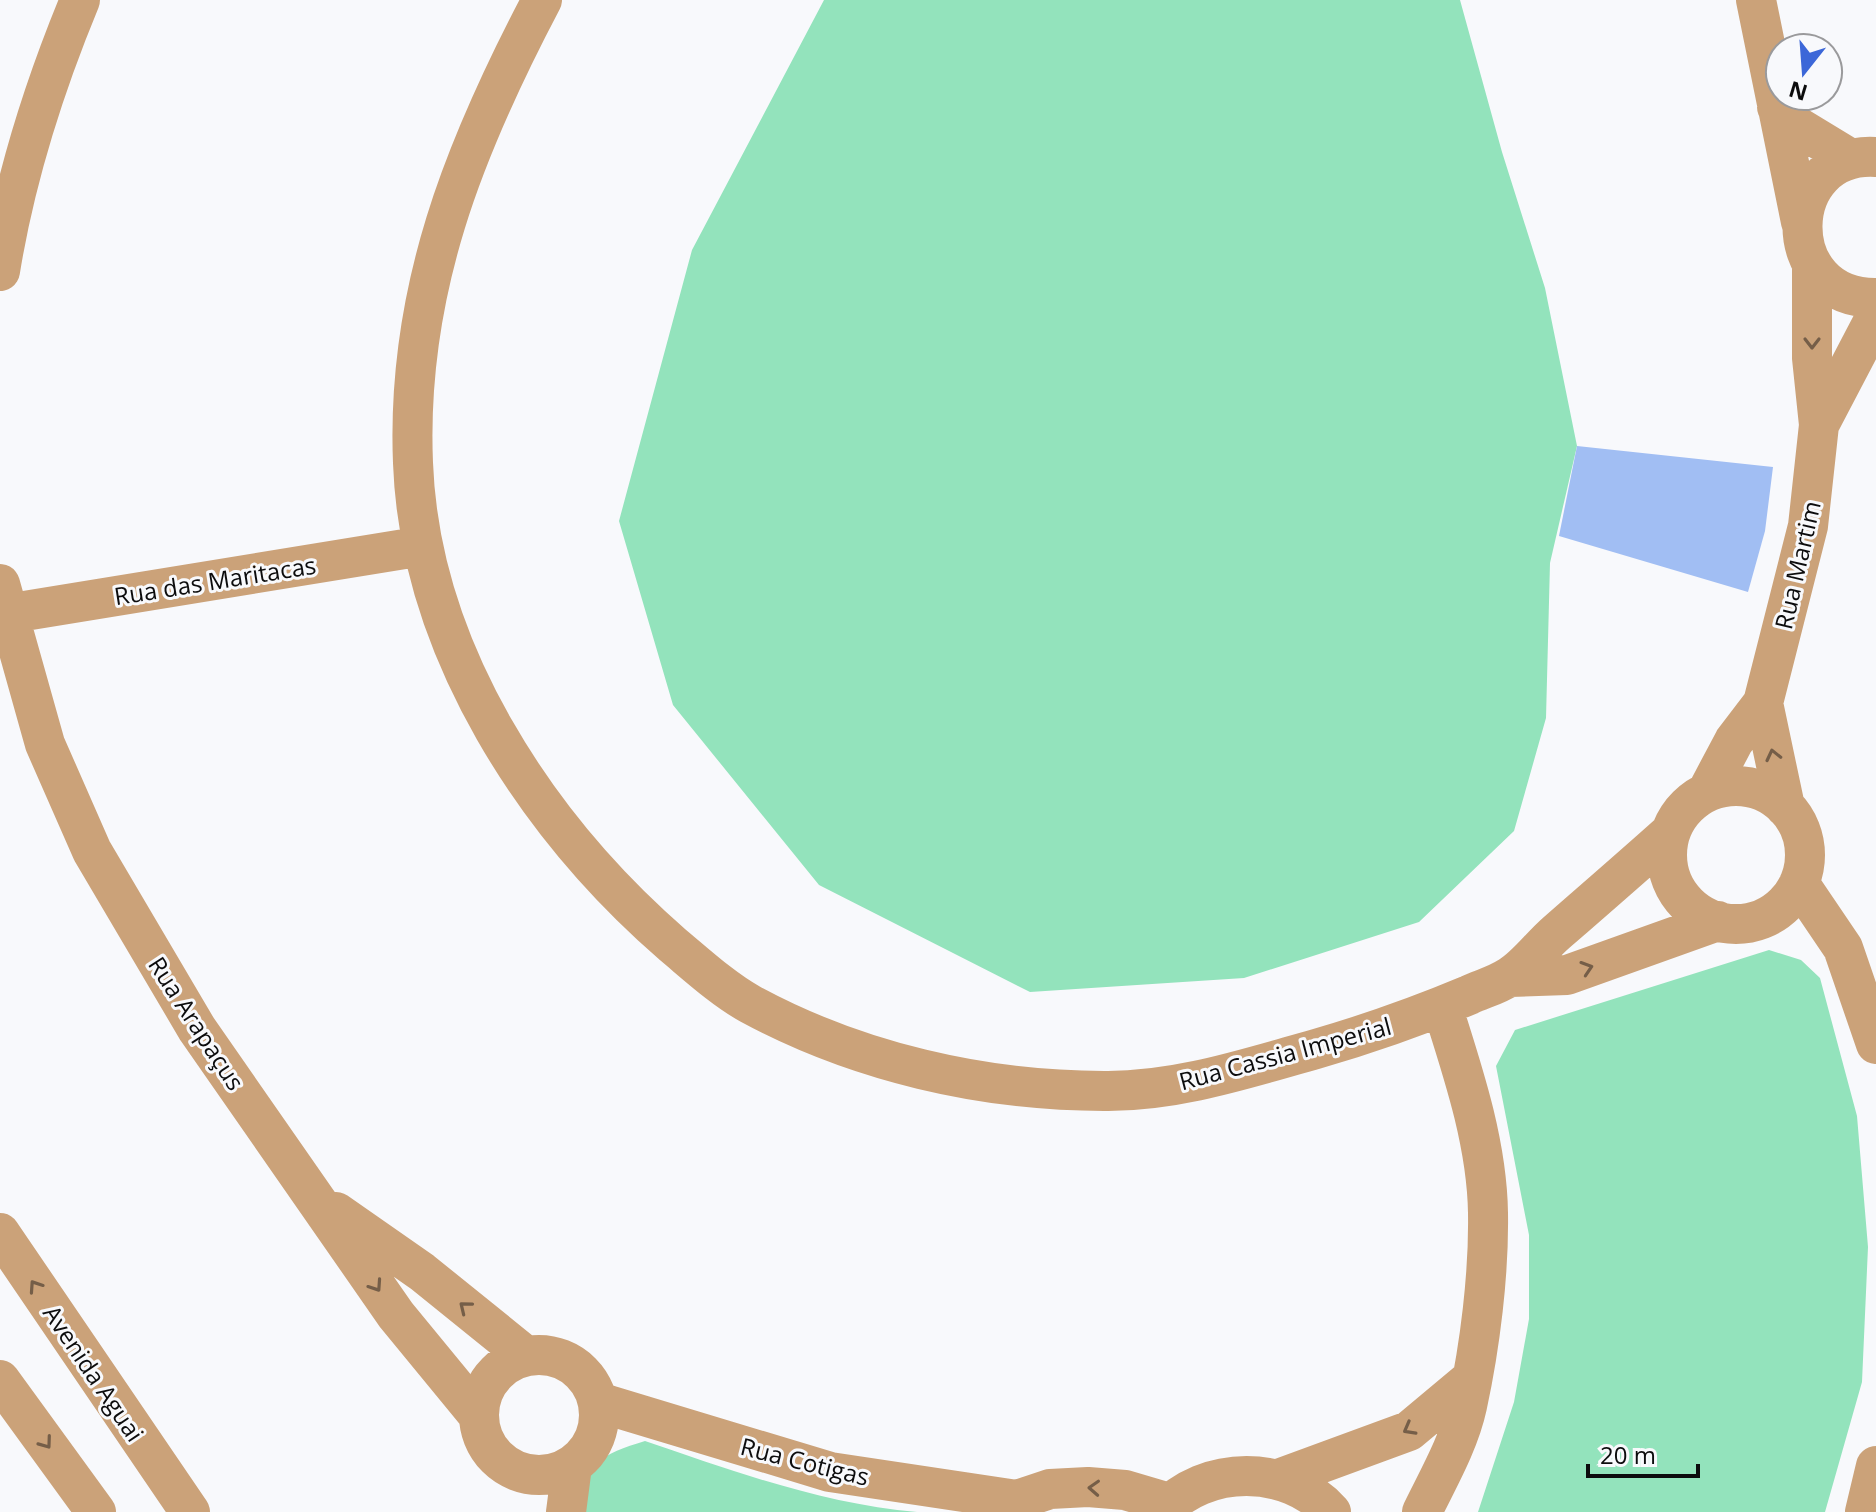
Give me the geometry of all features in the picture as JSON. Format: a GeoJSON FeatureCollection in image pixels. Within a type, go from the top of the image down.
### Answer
{"type":"FeatureCollection","features":[{"type":"Feature","properties":{"kind":"street"},"geometry":{"type":"LineString","coordinates":[[0,271],[11,206],[62,44],[80,0]]}},
{"type":"Feature","properties":{"kind":"street","name":"Rua Cassia Imperial"},"geometry":{"type":"LineString","coordinates":[[542,0],[482,123],[449,210],[424,294],[417,336],[413,466],[423,546],[443,614],[499,739],[535,796],[621,899],[746,1002],[813,1034],[933,1072],[1055,1090],[1111,1092],[1218,1076],[1361,1036],[1510,977],[1670,833]]}},
{"type":"Feature","properties":{"kind":"street"},"geometry":{"type":"LineString","coordinates":[[1756,0],[1764,41]]}},
{"type":"Feature","properties":{"kind":"street"},"geometry":{"type":"LineString","coordinates":[[1778,112],[1801,222]]}},
{"type":"Feature","properties":{"kind":"street"},"geometry":{"type":"LineString","coordinates":[[1782,112],[1795,125],[1863,158]]}},
{"type":"Feature","properties":{"kind":"street"},"geometry":{"type":"LineString","coordinates":[[1801,222],[1806,201],[1816,182],[1863,158]]}},
{"type":"Feature","properties":{"kind":"street","name":"Rua Martim"},"geometry":{"type":"LineString","coordinates":[[1707,792],[1734,741],[1763,703],[1808,526],[1819,425],[1812,358],[1812,265],[1803,244],[1801,222]]}},
{"type":"Feature","properties":{"kind":"street"},"geometry":{"type":"LineString","coordinates":[[1812,265],[1824,280],[1843,292],[1876,298]]}},
{"type":"Feature","properties":{"kind":"street","name":"Rua Martim"},"geometry":{"type":"LineString","coordinates":[[1819,425],[1876,316]]}},
{"type":"Feature","properties":{"kind":"street","name":"Rua das Maritacas"},"geometry":{"type":"LineString","coordinates":[[3,599],[423,546]]}},
{"type":"Feature","properties":{"kind":"street","name":"Rua Arapaçus"},"geometry":{"type":"LineString","coordinates":[[3,599],[45,744],[92,851],[197,1029],[396,1315],[479,1416]]}},
{"type":"Feature","properties":{"kind":"street","name":"Rua Martim"},"geometry":{"type":"LineString","coordinates":[[1763,703],[1785,807]]}},
{"type":"Feature","properties":{"kind":"street"},"geometry":{"type":"LineString","coordinates":[[1728,786],[1750,787],[1769,794],[1785,807],[1797,823],[1804,842],[1805,863],[1799,883],[1774,912],[1737,924],[1718,921],[1699,913],[1683,899],[1672,882],[1667,861],[1670,833],[1689,804],[1707,792],[1728,786]]}},
{"type":"Feature","properties":{"kind":"street"},"geometry":{"type":"LineString","coordinates":[[1799,883],[1843,948],[1876,1044]]}},
{"type":"Feature","properties":{"kind":"street"},"geometry":{"type":"LineString","coordinates":[[1510,977],[1567,975],[1718,921]]}},
{"type":"Feature","properties":{"kind":"street"},"geometry":{"type":"LineString","coordinates":[[1422,1512],[1467,1407],[1484,1287],[1488,1211],[1470,1104],[1442,1006]]}},
{"type":"Feature","properties":{"kind":"street"},"geometry":{"type":"LineString","coordinates":[[316,1199],[422,1272],[526,1356]]}},
{"type":"Feature","properties":{"kind":"street","name":"Avenida Aguai"},"geometry":{"type":"LineString","coordinates":[[0,1233],[190,1512]]}},
{"type":"Feature","properties":{"kind":"street"},"geometry":{"type":"LineString","coordinates":[[541,1512],[519,1472],[490,1450],[482,1434],[479,1416],[482,1395],[492,1377],[507,1364],[526,1356],[545,1355],[564,1360],[580,1370],[592,1385],[598,1402],[600,1420],[595,1438],[572,1466],[566,1512]]}},
{"type":"Feature","properties":{"kind":"street"},"geometry":{"type":"LineString","coordinates":[[0,1380],[96,1512]]}},
{"type":"Feature","properties":{"kind":"street"},"geometry":{"type":"LineString","coordinates":[[1022,1506],[1050,1489],[1088,1487],[1125,1490],[1166,1508],[1198,1486],[1230,1476],[1281,1478],[1409,1431],[1470,1380]]}},
{"type":"Feature","properties":{"kind":"street","name":"Rua Cotigas"},"geometry":{"type":"LineString","coordinates":[[598,1402],[830,1472],[1022,1506]]}},
{"type":"Feature","properties":{"kind":"street"},"geometry":{"type":"LineString","coordinates":[[519,1472],[537,1475],[572,1466]]}},
{"type":"Feature","properties":{"kind":"street"},"geometry":{"type":"LineString","coordinates":[[1865,1512],[1876,1466]]}},
{"type":"Feature","properties":{"kind":"street"},"geometry":{"type":"LineString","coordinates":[[1281,1478],[1331,1512]]}},
{"type":"Feature","properties":{"kind":"green space"},"geometry":{"type":"Polygon","coordinates":[[[824,0],[1460,0],[1502,152],[1545,288],[1577,446],[1550,563],[1546,718],[1514,831],[1419,922],[1244,978],[1030,992],[819,885],[673,705],[619,521],[692,250],[824,0]]]}},
{"type":"Feature","properties":{"kind":"green space"},"geometry":{"type":"Polygon","coordinates":[[[1769,950],[1801,960],[1820,978],[1857,1116],[1868,1247],[1862,1382],[1825,1512],[1478,1512],[1514,1402],[1529,1319],[1529,1235],[1496,1066],[1515,1030],[1769,950]]]}},
{"type":"Feature","properties":{"kind":"green space"},"geometry":{"type":"Polygon","coordinates":[[[645,1441],[813,1494],[917,1512],[577,1512],[584,1482],[597,1463],[617,1451],[645,1441]]]}},
{"type":"Feature","properties":{"kind":"building"},"geometry":{"type":"Polygon","coordinates":[[[1577,446],[1773,467],[1765,531],[1748,592],[1559,536],[1577,446]]]}}]}
